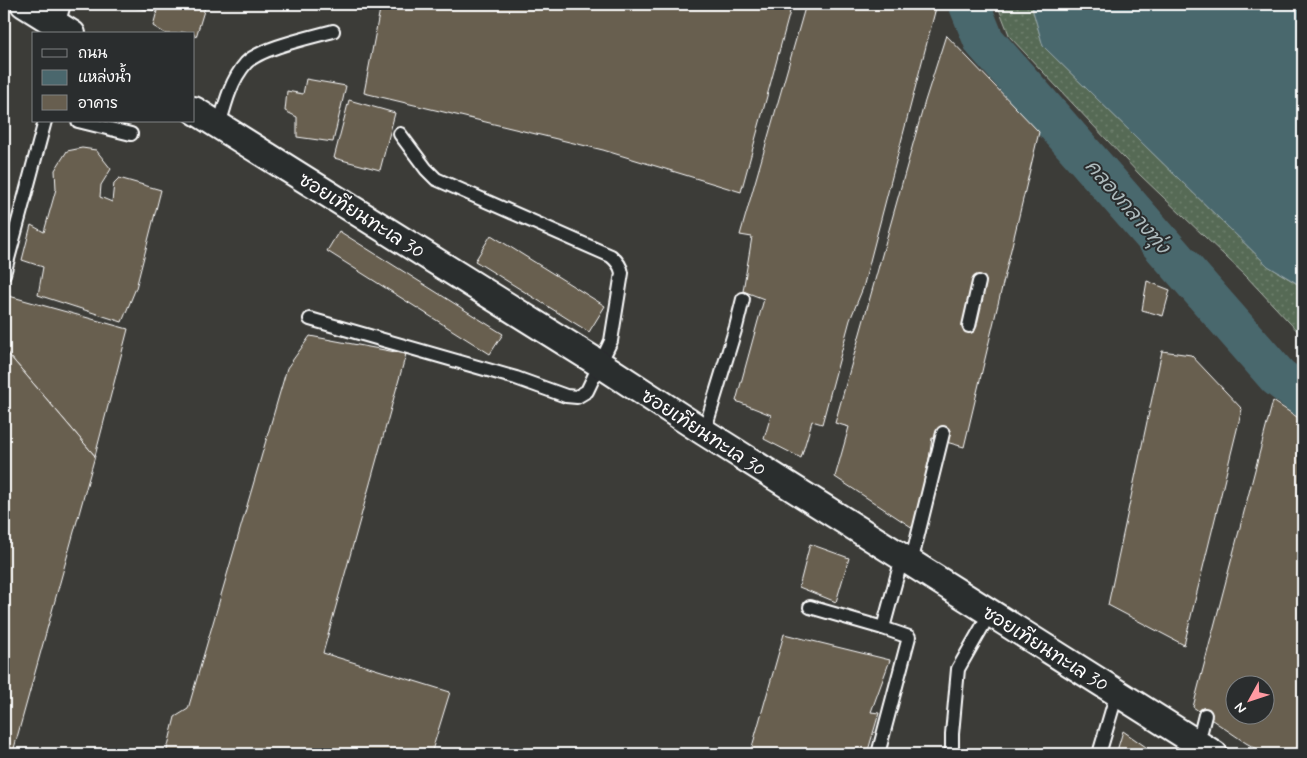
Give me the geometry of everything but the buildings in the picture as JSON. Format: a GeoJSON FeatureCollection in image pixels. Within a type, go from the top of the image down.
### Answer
{"type":"FeatureCollection","features":[{"type":"Feature","properties":{"kind":"street"},"geometry":{"type":"LineString","coordinates":[[24,4],[66,26]]}},
{"type":"Feature","properties":{"kind":"street","name":"ซอยเทียนทะเล 30"},"geometry":{"type":"LineString","coordinates":[[195,111],[600,364],[704,432],[1117,693],[1203,751]]}},
{"type":"Feature","properties":{"kind":"lane"},"geometry":{"type":"LineString","coordinates":[[219,126],[228,93],[247,62],[261,52],[333,31]]}},
{"type":"Feature","properties":{"kind":"lane"},"geometry":{"type":"LineString","coordinates":[[4,274],[45,122]]}},
{"type":"Feature","properties":{"kind":"lane"},"geometry":{"type":"LineString","coordinates":[[82,122],[131,134]]}},
{"type":"Feature","properties":{"kind":"lane"},"geometry":{"type":"LineString","coordinates":[[310,318],[516,378],[566,396],[578,397],[587,391],[611,341],[622,273],[616,260],[611,256],[436,179],[426,169],[400,134]]}},
{"type":"Feature","properties":{"kind":"lane"},"geometry":{"type":"LineString","coordinates":[[969,326],[979,282]]}},
{"type":"Feature","properties":{"kind":"lane"},"geometry":{"type":"LineString","coordinates":[[704,432],[743,299]]}},
{"type":"Feature","properties":{"kind":"lane"},"geometry":{"type":"LineString","coordinates":[[883,628],[907,560],[943,433]]}},
{"type":"Feature","properties":{"kind":"lane"},"geometry":{"type":"LineString","coordinates":[[810,607],[910,637],[878,754]]}},
{"type":"Feature","properties":{"kind":"lane"},"geometry":{"type":"LineString","coordinates":[[952,754],[958,669],[990,613]]}},
{"type":"Feature","properties":{"kind":"lane"},"geometry":{"type":"LineString","coordinates":[[1099,754],[1117,693]]}},
{"type":"Feature","properties":{"kind":"lane"},"geometry":{"type":"LineString","coordinates":[[1203,751],[1205,715]]}},
{"type":"Feature","properties":{"kind":"green space"},"geometry":{"type":"Polygon","coordinates":[[[997,4],[1033,4],[1033,11],[1043,46],[1268,266],[1299,285],[1303,285],[1303,337],[1246,276],[1140,175],[1010,37],[997,4]]]}},
{"type":"Feature","properties":{"kind":"water"},"geometry":{"type":"Polygon","coordinates":[[[1033,4],[1303,4],[1303,285],[1268,266],[1043,46],[1033,11],[1033,4]]]}},
{"type":"Feature","properties":{"kind":"waterway","name":"คลองกลางทุ่ง"},"geometry":{"type":"LineString","coordinates":[[969,4],[984,41],[1278,377],[1303,396]]}}]}
